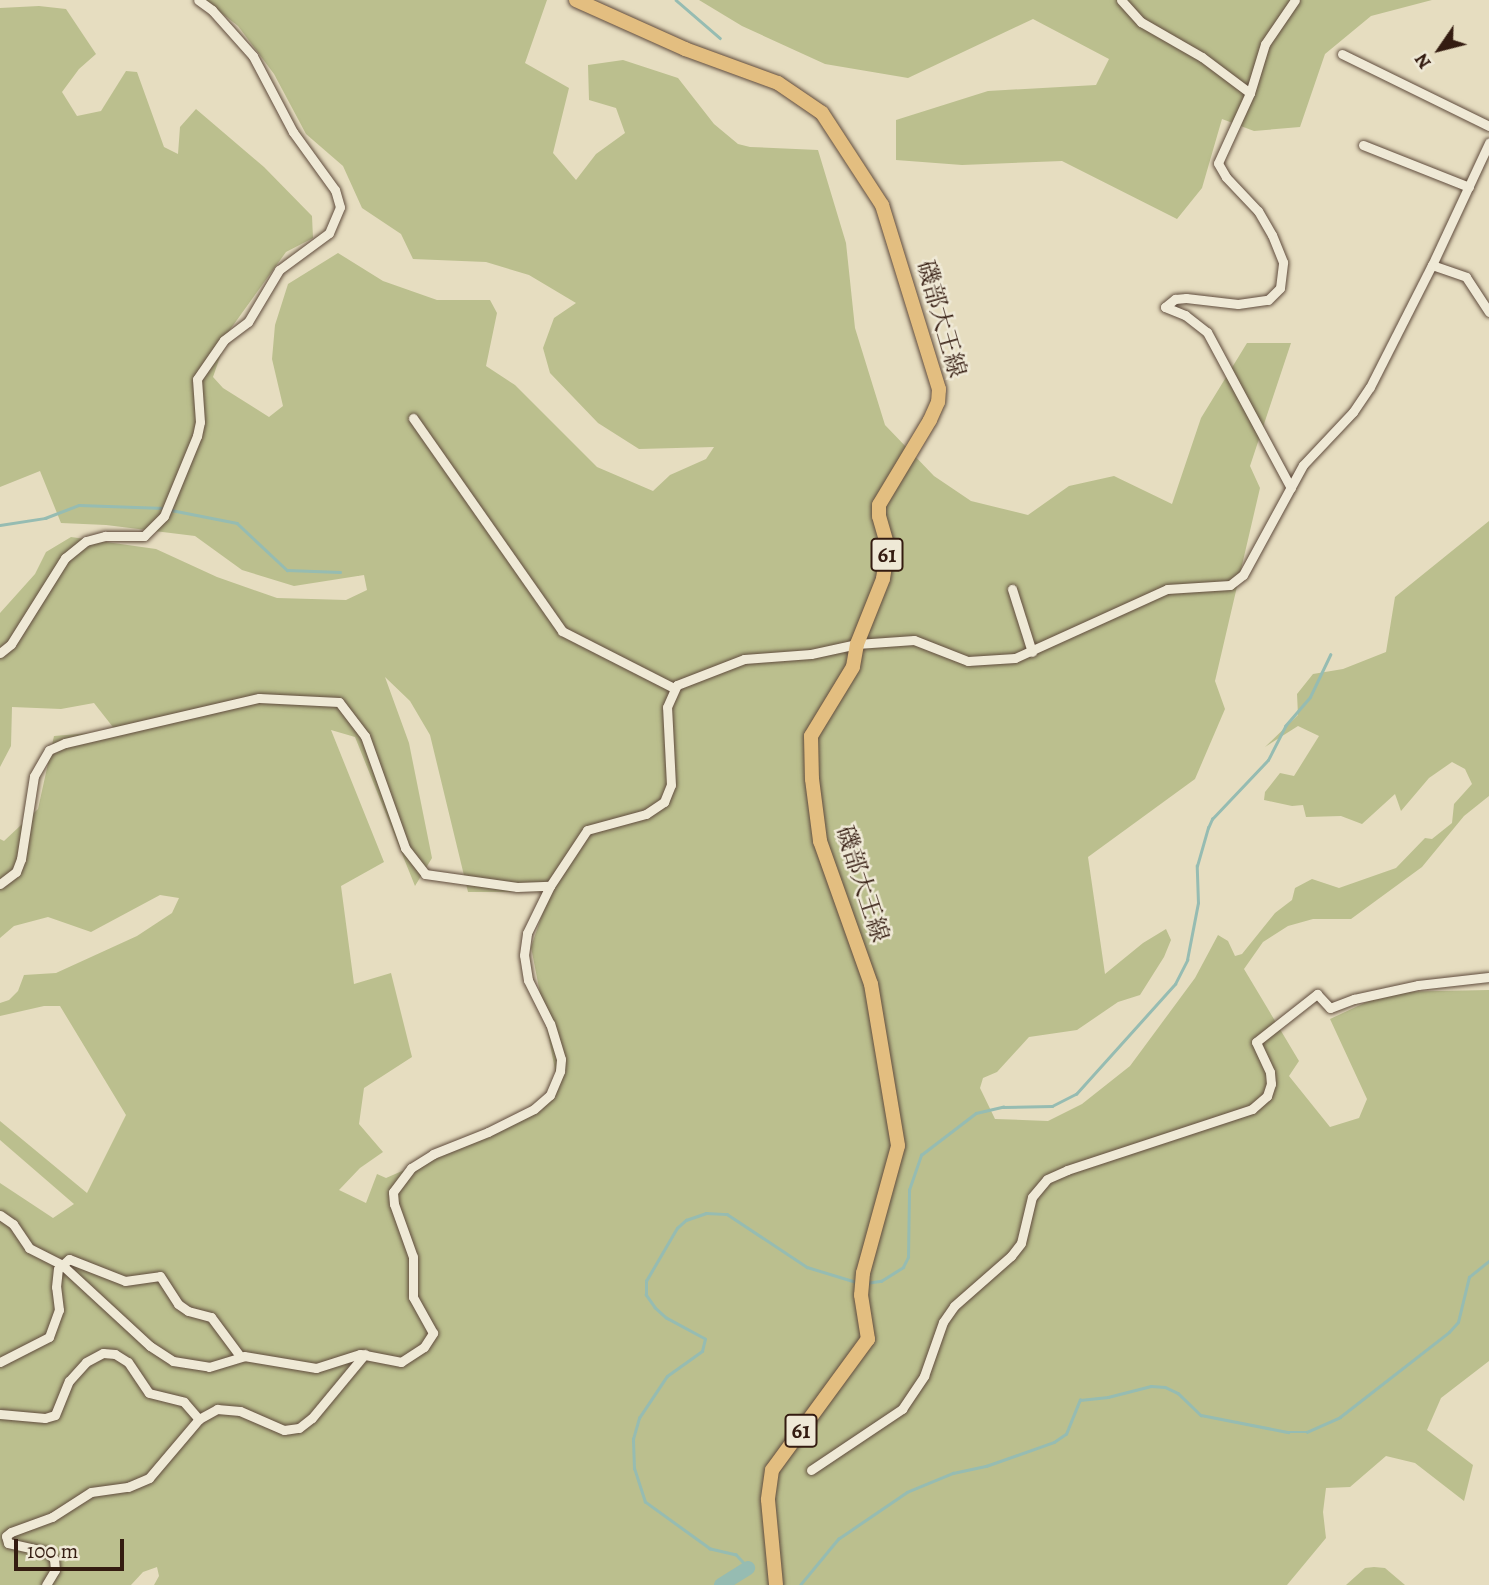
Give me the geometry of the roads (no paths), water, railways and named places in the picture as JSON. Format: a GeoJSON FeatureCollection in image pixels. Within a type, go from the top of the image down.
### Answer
{"type":"FeatureCollection","features":[{"type":"Feature","properties":{"kind":"main road","name":"磯部大王線"},"geometry":{"type":"LineString","coordinates":[[576,0],[685,49],[778,83],[822,113],[876,191],[882,205],[939,390],[938,402],[879,505],[879,516],[888,548],[883,579],[857,644],[853,667],[811,736],[812,779],[820,841],[871,984],[898,1133],[896,1157],[862,1283],[868,1339],[772,1470],[768,1500],[776,1585]]}},
{"type":"Feature","properties":{"kind":"street"},"geometry":{"type":"LineString","coordinates":[[0,653],[11,644],[65,558],[86,541],[105,536],[144,536],[164,516],[197,436],[200,422],[197,379],[224,340],[248,323],[278,270],[329,233],[340,207],[335,190],[293,132],[253,56],[212,10],[198,0]]}},
{"type":"Feature","properties":{"kind":"street"},"geometry":{"type":"LineString","coordinates":[[1121,0],[1141,22],[1202,57],[1250,93]]}},
{"type":"Feature","properties":{"kind":"street"},"geometry":{"type":"LineString","coordinates":[[1292,488],[1208,332],[1185,314],[1165,307],[1175,299],[1186,298],[1238,304],[1268,300],[1280,288],[1283,261],[1272,235],[1258,211],[1226,177],[1218,163],[1250,93],[1265,44],[1295,0]]}},
{"type":"Feature","properties":{"kind":"street"},"geometry":{"type":"LineString","coordinates":[[1342,54],[1489,126]]}},
{"type":"Feature","properties":{"kind":"street"},"geometry":{"type":"LineString","coordinates":[[0,1215],[13,1224],[29,1248],[61,1264],[150,1346],[173,1361],[209,1367],[240,1356],[309,1368],[324,1367],[365,1354],[401,1362],[424,1348],[433,1333],[413,1297],[410,1242],[393,1197],[400,1180],[433,1154],[488,1132],[534,1109],[550,1096],[561,1059],[550,1024],[527,979],[523,955],[527,933],[550,886],[587,830],[646,814],[664,802],[671,785],[667,707],[674,688],[744,659],[811,654],[857,644],[914,640],[968,661],[1015,658],[1032,652],[1073,629],[1167,589],[1230,585],[1243,575],[1303,465],[1353,412],[1370,387],[1432,265],[1489,143]]}},
{"type":"Feature","properties":{"kind":"street"},"geometry":{"type":"LineString","coordinates":[[1363,145],[1469,187]]}},
{"type":"Feature","properties":{"kind":"street"},"geometry":{"type":"LineString","coordinates":[[1432,265],[1468,279],[1489,312]]}},
{"type":"Feature","properties":{"kind":"street"},"geometry":{"type":"LineString","coordinates":[[413,418],[562,631],[674,688]]}},
{"type":"Feature","properties":{"kind":"street"},"geometry":{"type":"LineString","coordinates":[[1012,589],[1032,652]]}},
{"type":"Feature","properties":{"kind":"street"},"geometry":{"type":"LineString","coordinates":[[0,884],[16,872],[21,859],[34,776],[49,750],[65,743],[259,698],[339,702],[365,736],[405,848],[425,874],[517,887],[550,886]]}},
{"type":"Feature","properties":{"kind":"street"},"geometry":{"type":"LineString","coordinates":[[811,1470],[902,1409],[924,1376],[943,1322],[954,1306],[1011,1256],[1021,1243],[1032,1197],[1047,1180],[1066,1170],[1252,1109],[1267,1096],[1271,1084],[1270,1072],[1256,1042],[1317,994],[1330,1008],[1354,999],[1418,985],[1489,977]]}},
{"type":"Feature","properties":{"kind":"street"},"geometry":{"type":"LineString","coordinates":[[61,1264],[74,1260],[125,1281],[160,1276],[178,1304],[188,1311],[211,1317],[240,1356]]}},
{"type":"Feature","properties":{"kind":"street"},"geometry":{"type":"LineString","coordinates":[[0,1362],[49,1337],[59,1310],[56,1280],[61,1264]]}},
{"type":"Feature","properties":{"kind":"street"},"geometry":{"type":"LineString","coordinates":[[0,1414],[45,1418],[55,1415],[69,1381],[86,1362],[103,1353],[115,1354],[128,1362],[149,1393],[184,1402],[199,1419]]}},
{"type":"Feature","properties":{"kind":"street"},"geometry":{"type":"LineString","coordinates":[[46,1585],[56,1565],[51,1555],[8,1543],[6,1536],[52,1517],[91,1492],[128,1487],[149,1478],[199,1419],[217,1409],[228,1408],[277,1428],[299,1427],[312,1418],[365,1354]]}},
{"type":"Feature","properties":{"kind":"waterway"},"geometry":{"type":"LineString","coordinates":[[676,0],[720,38]]}},
{"type":"Feature","properties":{"kind":"waterway"},"geometry":{"type":"LineString","coordinates":[[0,525],[45,518],[79,505],[164,508]]}},
{"type":"Feature","properties":{"kind":"waterway"},"geometry":{"type":"LineString","coordinates":[[171,510],[237,523],[287,570],[340,572]]}},
{"type":"Feature","properties":{"kind":"waterway"},"geometry":{"type":"LineString","coordinates":[[866,1283],[881,1281],[903,1267],[908,1257],[909,1190],[921,1155],[976,1113],[1003,1107],[1052,1106],[1076,1094],[1175,984],[1187,960],[1198,903],[1197,866],[1212,819],[1268,760],[1285,726],[1310,697],[1330,655]]}},
{"type":"Feature","properties":{"kind":"waterway"},"geometry":{"type":"LineString","coordinates":[[748,1568],[736,1555],[710,1549],[645,1502],[634,1469],[633,1439],[639,1418],[667,1376],[702,1351],[705,1339],[666,1318],[655,1308],[646,1295],[646,1281],[677,1228],[686,1220],[706,1213],[727,1214],[807,1267],[856,1282]]}},
{"type":"Feature","properties":{"kind":"waterway"},"geometry":{"type":"LineString","coordinates":[[800,1585],[838,1539],[907,1492],[953,1473],[986,1466],[1054,1442],[1066,1434],[1080,1400],[1108,1397],[1151,1386],[1165,1387],[1178,1393],[1201,1415],[1288,1432],[1307,1432],[1340,1417],[1449,1332],[1458,1322],[1469,1277],[1489,1261]]}},
{"type":"Feature","properties":{"kind":"waterway"},"geometry":{"type":"LineString","coordinates":[[721,1585],[748,1568]]}}]}
